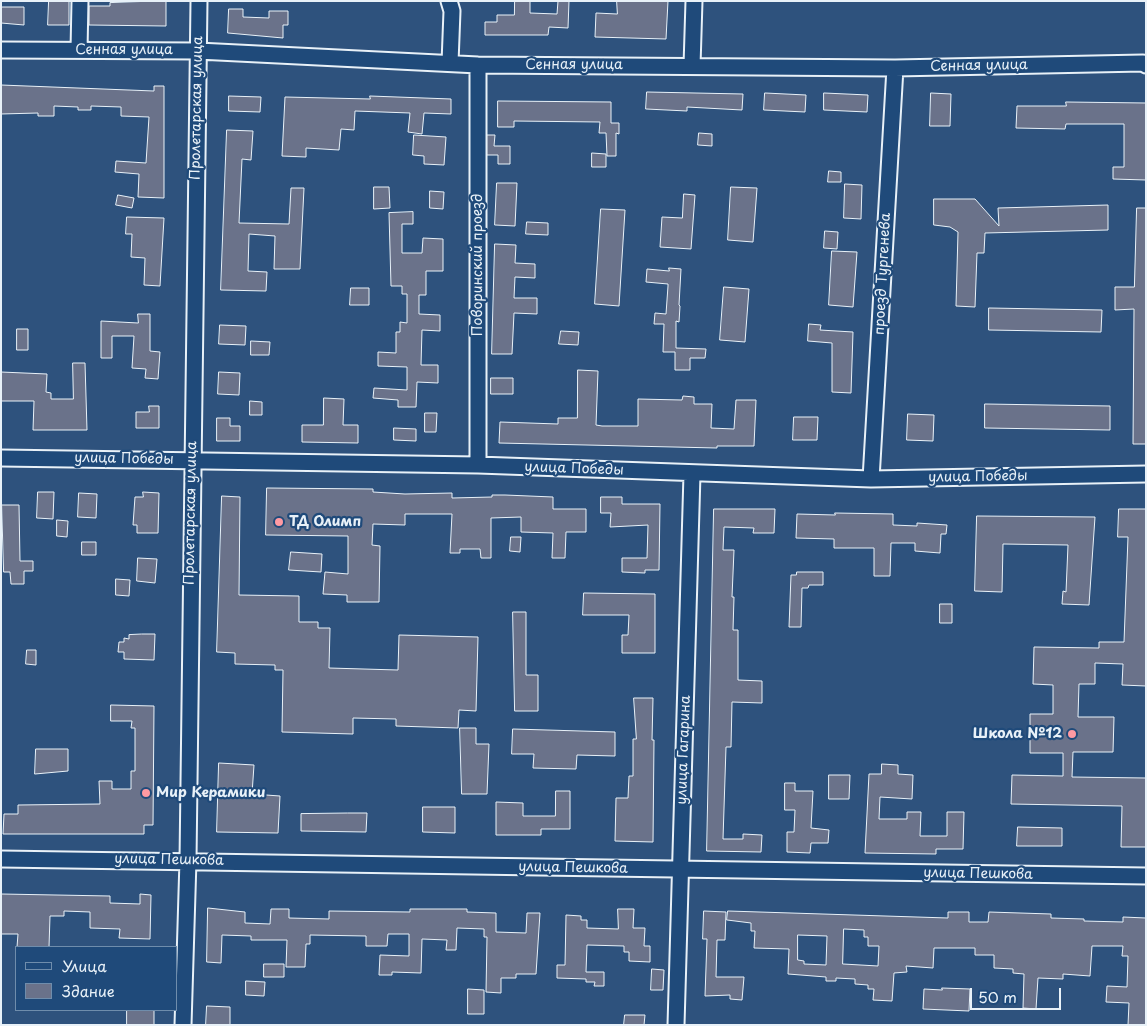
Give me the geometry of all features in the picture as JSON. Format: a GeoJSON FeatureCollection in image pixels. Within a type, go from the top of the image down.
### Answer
{"type":"FeatureCollection","features":[{"type":"Feature","properties":{"kind":"street"},"geometry":{"type":"LineString","coordinates":[[79,50],[80,1]]}},
{"type":"Feature","properties":{"kind":"street","name":"Пролетарская улица"},"geometry":{"type":"LineString","coordinates":[[183,1025],[188,860],[199,1]]}},
{"type":"Feature","properties":{"kind":"street"},"geometry":{"type":"LineString","coordinates":[[449,1],[452,11],[450,63]]}},
{"type":"Feature","properties":{"kind":"street"},"geometry":{"type":"LineString","coordinates":[[692,66],[694,1]]}},
{"type":"Feature","properties":{"kind":"street","name":"Сенная улица"},"geometry":{"type":"LineString","coordinates":[[1,50],[198,51],[478,65],[895,68],[1144,63],[1146,65]]}},
{"type":"Feature","properties":{"kind":"street","name":"Поворинский проезд"},"geometry":{"type":"LineString","coordinates":[[478,65],[478,465]]}},
{"type":"Feature","properties":{"kind":"street","name":"проезд Тургенева"},"geometry":{"type":"LineString","coordinates":[[871,479],[895,68]]}},
{"type":"Feature","properties":{"kind":"street","name":"улица Победы"},"geometry":{"type":"LineString","coordinates":[[1,458],[478,465],[871,479],[1146,474]]}},
{"type":"Feature","properties":{"kind":"street","name":"улица Гагарина"},"geometry":{"type":"LineString","coordinates":[[679,1024],[681,870],[692,474]]}},
{"type":"Feature","properties":{"kind":"street","name":"улица Пешкова"},"geometry":{"type":"LineString","coordinates":[[1,858],[1146,876]]}},
{"type":"Feature","properties":{"kind":"building"},"geometry":{"type":"Polygon","coordinates":[[[49,1],[69,1],[69,25],[48,25],[49,1]]]}},
{"type":"Feature","properties":{"kind":"building"},"geometry":{"type":"Polygon","coordinates":[[[166,1],[166,26],[89,25],[89,6],[110,6],[110,3],[166,1]]]}},
{"type":"Feature","properties":{"kind":"building"},"geometry":{"type":"Polygon","coordinates":[[[515,1],[530,1],[530,13],[557,14],[558,1],[569,1],[568,28],[549,27],[548,35],[485,35],[485,22],[497,22],[497,15],[514,15],[515,1]]]}},
{"type":"Feature","properties":{"kind":"building"},"geometry":{"type":"Polygon","coordinates":[[[617,1],[668,1],[666,39],[595,37],[596,13],[617,14],[617,1]]]}},
{"type":"Feature","properties":{"kind":"building"},"geometry":{"type":"Polygon","coordinates":[[[1,7],[24,7],[24,25],[1,23],[1,7]]]}},
{"type":"Feature","properties":{"kind":"building"},"geometry":{"type":"Polygon","coordinates":[[[229,9],[243,9],[243,17],[269,18],[269,11],[288,11],[288,25],[283,25],[283,38],[228,33],[229,9]]]}},
{"type":"Feature","properties":{"kind":"building"},"geometry":{"type":"Polygon","coordinates":[[[1,85],[154,91],[154,86],[164,86],[164,198],[138,197],[139,174],[115,172],[116,161],[146,163],[149,117],[121,116],[121,107],[91,106],[91,110],[78,110],[78,107],[54,106],[54,116],[38,116],[38,113],[1,114],[1,85]]]}},
{"type":"Feature","properties":{"kind":"building"},"geometry":{"type":"Polygon","coordinates":[[[647,92],[743,94],[742,110],[687,107],[687,111],[646,109],[647,92]]]}},
{"type":"Feature","properties":{"kind":"building"},"geometry":{"type":"Polygon","coordinates":[[[765,93],[806,95],[805,112],[764,110],[765,93]]]}},
{"type":"Feature","properties":{"kind":"building"},"geometry":{"type":"Polygon","coordinates":[[[824,93],[868,95],[867,112],[824,110],[824,93]]]}},
{"type":"Feature","properties":{"kind":"building"},"geometry":{"type":"Polygon","coordinates":[[[931,93],[951,94],[950,126],[930,126],[931,93]]]}},
{"type":"Feature","properties":{"kind":"building"},"geometry":{"type":"Polygon","coordinates":[[[229,96],[261,97],[260,112],[229,111],[229,96]]]}},
{"type":"Feature","properties":{"kind":"building"},"geometry":{"type":"Polygon","coordinates":[[[370,96],[451,99],[451,114],[424,113],[422,134],[408,132],[410,113],[355,111],[354,130],[341,129],[339,150],[306,148],[306,157],[282,156],[285,97],[370,99],[370,96]]]}},
{"type":"Feature","properties":{"kind":"building"},"geometry":{"type":"Polygon","coordinates":[[[498,101],[611,102],[611,123],[619,123],[619,134],[616,133],[616,156],[607,156],[606,133],[599,133],[600,122],[514,121],[514,127],[498,127],[498,101]]]}},
{"type":"Feature","properties":{"kind":"building"},"geometry":{"type":"Polygon","coordinates":[[[1066,102],[1146,103],[1146,180],[1113,179],[1113,167],[1124,167],[1124,124],[1066,124],[1065,129],[1016,128],[1017,106],[1066,106],[1066,102]]]}},
{"type":"Feature","properties":{"kind":"building"},"geometry":{"type":"Polygon","coordinates":[[[227,130],[253,131],[251,160],[242,159],[239,223],[289,224],[291,188],[304,188],[300,269],[274,269],[275,236],[249,234],[248,271],[267,272],[266,291],[221,290],[227,130]]]}},
{"type":"Feature","properties":{"kind":"building"},"geometry":{"type":"Polygon","coordinates":[[[699,133],[712,134],[712,146],[698,145],[699,133]]]}},
{"type":"Feature","properties":{"kind":"building"},"geometry":{"type":"Polygon","coordinates":[[[414,135],[446,137],[444,165],[424,164],[424,156],[413,155],[414,135]]]}},
{"type":"Feature","properties":{"kind":"building"},"geometry":{"type":"Polygon","coordinates":[[[487,135],[495,135],[494,146],[510,146],[510,164],[498,164],[498,155],[487,155],[487,135]]]}},
{"type":"Feature","properties":{"kind":"building"},"geometry":{"type":"Polygon","coordinates":[[[592,153],[606,154],[606,167],[592,167],[592,153]]]}},
{"type":"Feature","properties":{"kind":"building"},"geometry":{"type":"Polygon","coordinates":[[[829,171],[841,172],[841,182],[828,182],[829,171]]]}},
{"type":"Feature","properties":{"kind":"building"},"geometry":{"type":"Polygon","coordinates":[[[497,183],[517,183],[515,226],[495,225],[497,183]]]}},
{"type":"Feature","properties":{"kind":"building"},"geometry":{"type":"Polygon","coordinates":[[[845,184],[862,185],[861,219],[844,218],[845,184]]]}},
{"type":"Feature","properties":{"kind":"building"},"geometry":{"type":"Polygon","coordinates":[[[374,187],[389,187],[390,208],[374,209],[374,187]]]}},
{"type":"Feature","properties":{"kind":"building"},"geometry":{"type":"Polygon","coordinates":[[[731,187],[757,188],[753,242],[728,240],[731,187]]]}},
{"type":"Feature","properties":{"kind":"building"},"geometry":{"type":"Polygon","coordinates":[[[430,191],[444,192],[443,209],[430,208],[430,191]]]}},
{"type":"Feature","properties":{"kind":"building"},"geometry":{"type":"Polygon","coordinates":[[[684,194],[695,195],[691,249],[660,247],[662,217],[682,218],[684,194]]]}},
{"type":"Feature","properties":{"kind":"building"},"geometry":{"type":"Polygon","coordinates":[[[118,195],[134,198],[132,208],[116,205],[118,195]]]}},
{"type":"Feature","properties":{"kind":"building"},"geometry":{"type":"Polygon","coordinates":[[[934,199],[975,199],[999,226],[998,208],[1108,205],[1108,230],[985,233],[984,253],[977,253],[975,307],[956,306],[958,232],[950,227],[934,225],[934,199]]]}},
{"type":"Feature","properties":{"kind":"building"},"geometry":{"type":"Polygon","coordinates":[[[1137,208],[1146,208],[1146,444],[1133,444],[1134,309],[1115,310],[1115,287],[1134,287],[1137,208]]]}},
{"type":"Feature","properties":{"kind":"building"},"geometry":{"type":"Polygon","coordinates":[[[601,209],[625,210],[619,306],[595,304],[601,209]]]}},
{"type":"Feature","properties":{"kind":"building"},"geometry":{"type":"Polygon","coordinates":[[[413,212],[413,224],[402,224],[402,253],[422,253],[423,238],[443,239],[443,271],[426,271],[426,295],[419,295],[419,314],[440,315],[440,331],[422,330],[421,365],[438,365],[438,383],[417,382],[416,407],[398,407],[398,400],[373,398],[374,388],[407,390],[407,367],[378,366],[378,352],[396,353],[396,332],[400,332],[400,322],[407,323],[407,294],[402,294],[402,286],[391,286],[389,213],[413,212]]]}},
{"type":"Feature","properties":{"kind":"building"},"geometry":{"type":"Polygon","coordinates":[[[127,217],[164,218],[160,286],[144,285],[145,258],[131,257],[132,234],[126,234],[127,217]]]}},
{"type":"Feature","properties":{"kind":"building"},"geometry":{"type":"Polygon","coordinates":[[[527,222],[548,223],[548,235],[526,234],[527,222]]]}},
{"type":"Feature","properties":{"kind":"building"},"geometry":{"type":"Polygon","coordinates":[[[825,231],[838,232],[837,249],[824,248],[825,231]]]}},
{"type":"Feature","properties":{"kind":"building"},"geometry":{"type":"Polygon","coordinates":[[[495,244],[516,245],[515,263],[535,264],[535,278],[515,277],[514,298],[537,298],[537,314],[514,313],[512,354],[492,354],[495,244]]]}},
{"type":"Feature","properties":{"kind":"building"},"geometry":{"type":"Polygon","coordinates":[[[832,251],[857,252],[853,307],[829,305],[832,251]]]}},
{"type":"Feature","properties":{"kind":"building"},"geometry":{"type":"Polygon","coordinates":[[[669,268],[681,269],[679,322],[676,321],[676,348],[706,349],[705,358],[690,358],[690,370],[675,370],[675,352],[663,352],[664,324],[654,324],[655,313],[666,314],[668,284],[646,282],[647,269],[669,271],[669,268]]]}},
{"type":"Feature","properties":{"kind":"building"},"geometry":{"type":"Polygon","coordinates":[[[724,287],[749,289],[745,342],[720,340],[724,287]]]}},
{"type":"Feature","properties":{"kind":"building"},"geometry":{"type":"Polygon","coordinates":[[[351,288],[369,288],[369,305],[350,305],[351,288]]]}},
{"type":"Feature","properties":{"kind":"building"},"geometry":{"type":"Polygon","coordinates":[[[989,308],[1102,310],[1101,332],[989,330],[989,308]]]}},
{"type":"Feature","properties":{"kind":"building"},"geometry":{"type":"Polygon","coordinates":[[[138,314],[150,314],[150,351],[160,352],[158,379],[145,378],[146,369],[132,368],[134,336],[112,336],[112,358],[101,358],[101,321],[138,323],[138,314]]]}},
{"type":"Feature","properties":{"kind":"building"},"geometry":{"type":"Polygon","coordinates":[[[809,324],[821,325],[820,330],[853,332],[851,393],[832,392],[832,343],[808,341],[809,324]]]}},
{"type":"Feature","properties":{"kind":"building"},"geometry":{"type":"Polygon","coordinates":[[[220,325],[246,326],[245,345],[219,344],[220,325]]]}},
{"type":"Feature","properties":{"kind":"building"},"geometry":{"type":"Polygon","coordinates":[[[17,329],[28,329],[28,350],[17,350],[17,329]]]}},
{"type":"Feature","properties":{"kind":"building"},"geometry":{"type":"Polygon","coordinates":[[[561,331],[579,332],[578,345],[559,344],[561,331]]]}},
{"type":"Feature","properties":{"kind":"building"},"geometry":{"type":"Polygon","coordinates":[[[251,341],[270,342],[269,355],[251,355],[251,341]]]}},
{"type":"Feature","properties":{"kind":"building"},"geometry":{"type":"Polygon","coordinates":[[[73,363],[85,363],[87,430],[33,430],[34,401],[1,401],[1,372],[47,374],[46,392],[51,393],[51,399],[73,399],[73,363]]]}},
{"type":"Feature","properties":{"kind":"building"},"geometry":{"type":"Polygon","coordinates":[[[578,370],[598,371],[596,425],[638,426],[638,399],[682,400],[683,396],[694,397],[694,404],[712,404],[711,428],[734,429],[736,400],[756,400],[754,446],[717,446],[717,448],[499,443],[500,422],[558,424],[558,418],[577,418],[578,370]]]}},
{"type":"Feature","properties":{"kind":"building"},"geometry":{"type":"Polygon","coordinates":[[[219,372],[240,373],[239,395],[218,394],[219,372]]]}},
{"type":"Feature","properties":{"kind":"building"},"geometry":{"type":"Polygon","coordinates":[[[491,378],[513,378],[513,394],[491,394],[491,378]]]}},
{"type":"Feature","properties":{"kind":"building"},"geometry":{"type":"Polygon","coordinates":[[[324,398],[344,399],[343,425],[358,425],[358,443],[302,442],[302,425],[323,425],[324,398]]]}},
{"type":"Feature","properties":{"kind":"building"},"geometry":{"type":"Polygon","coordinates":[[[250,401],[262,402],[262,415],[250,415],[250,401]]]}},
{"type":"Feature","properties":{"kind":"building"},"geometry":{"type":"Polygon","coordinates":[[[985,404],[1110,406],[1110,430],[985,428],[985,404]]]}},
{"type":"Feature","properties":{"kind":"building"},"geometry":{"type":"Polygon","coordinates":[[[149,406],[159,406],[159,428],[136,428],[136,412],[149,412],[149,406]]]}},
{"type":"Feature","properties":{"kind":"building"},"geometry":{"type":"Polygon","coordinates":[[[425,413],[437,413],[436,432],[425,432],[425,413]]]}},
{"type":"Feature","properties":{"kind":"building"},"geometry":{"type":"Polygon","coordinates":[[[908,414],[934,415],[933,441],[907,440],[908,414]]]}},
{"type":"Feature","properties":{"kind":"building"},"geometry":{"type":"Polygon","coordinates":[[[794,417],[818,417],[817,440],[793,440],[794,417]]]}},
{"type":"Feature","properties":{"kind":"building"},"geometry":{"type":"Polygon","coordinates":[[[217,418],[230,418],[230,426],[240,426],[240,441],[217,441],[217,418]]]}},
{"type":"Feature","properties":{"kind":"building"},"geometry":{"type":"Polygon","coordinates":[[[394,428],[416,429],[416,441],[394,440],[394,428]]]}},
{"type":"Feature","properties":{"kind":"building"},"geometry":{"type":"Polygon","coordinates":[[[267,488],[373,489],[373,492],[405,494],[452,493],[452,498],[492,497],[492,495],[553,497],[553,509],[586,509],[586,532],[566,532],[565,558],[552,558],[553,533],[521,532],[521,517],[491,518],[491,558],[481,558],[480,549],[460,549],[460,553],[450,553],[452,514],[405,514],[405,525],[373,524],[372,545],[380,546],[379,602],[347,602],[347,595],[323,594],[325,572],[348,574],[348,536],[266,535],[267,488]]]}},
{"type":"Feature","properties":{"kind":"building"},"geometry":{"type":"Polygon","coordinates":[[[38,492],[54,492],[53,519],[37,518],[38,492]]]}},
{"type":"Feature","properties":{"kind":"building"},"geometry":{"type":"Polygon","coordinates":[[[143,492],[159,493],[158,533],[137,533],[137,525],[133,525],[135,497],[143,497],[143,492]]]}},
{"type":"Feature","properties":{"kind":"building"},"geometry":{"type":"Polygon","coordinates":[[[79,493],[97,494],[96,518],[78,517],[79,493]]]}},
{"type":"Feature","properties":{"kind":"building"},"geometry":{"type":"Polygon","coordinates":[[[222,496],[240,497],[239,595],[299,596],[299,622],[318,622],[318,628],[330,628],[329,668],[398,670],[399,635],[478,637],[476,711],[459,710],[458,728],[396,726],[396,719],[353,718],[353,734],[282,732],[283,670],[275,670],[275,665],[235,664],[235,653],[217,652],[222,496]]]}},
{"type":"Feature","properties":{"kind":"building"},"geometry":{"type":"Polygon","coordinates":[[[601,497],[622,497],[622,504],[660,504],[659,570],[645,570],[645,573],[622,572],[622,558],[647,558],[648,525],[610,527],[611,513],[601,513],[601,497]]]}},
{"type":"Feature","properties":{"kind":"building"},"geometry":{"type":"Polygon","coordinates":[[[2,505],[19,505],[20,561],[33,561],[33,571],[24,571],[24,584],[11,584],[10,572],[4,572],[2,505]]]}},
{"type":"Feature","properties":{"kind":"building"},"geometry":{"type":"Polygon","coordinates":[[[714,509],[775,509],[774,533],[753,533],[754,528],[724,527],[723,550],[734,550],[733,630],[738,630],[738,680],[762,681],[762,703],[732,702],[731,747],[726,747],[723,839],[743,839],[743,834],[762,835],[761,852],[707,851],[714,509]]]}},
{"type":"Feature","properties":{"kind":"building","name":"Школа №12"},"geometry":{"type":"Polygon","coordinates":[[[1119,509],[1146,509],[1146,686],[1122,685],[1123,664],[1095,663],[1095,684],[1079,684],[1078,717],[1114,717],[1113,752],[1073,752],[1072,777],[1146,778],[1146,847],[1121,847],[1122,806],[1011,804],[1012,775],[1063,776],[1063,753],[1030,753],[1030,714],[1053,714],[1053,685],[1033,684],[1034,647],[1099,648],[1099,642],[1124,642],[1128,537],[1118,537],[1119,509]]]}},
{"type":"Feature","properties":{"kind":"building"},"geometry":{"type":"Polygon","coordinates":[[[835,513],[893,514],[893,525],[917,526],[917,523],[947,525],[946,534],[941,534],[940,553],[915,551],[915,543],[891,543],[890,576],[874,576],[874,548],[834,548],[834,539],[796,538],[797,514],[835,515],[835,513]]]}},
{"type":"Feature","properties":{"kind":"building"},"geometry":{"type":"Polygon","coordinates":[[[977,516],[1095,517],[1089,605],[1062,604],[1063,591],[1066,592],[1068,545],[1003,544],[1002,592],[975,591],[977,516]]]}},
{"type":"Feature","properties":{"kind":"building"},"geometry":{"type":"Polygon","coordinates":[[[57,520],[68,521],[67,537],[57,536],[57,520]]]}},
{"type":"Feature","properties":{"kind":"building"},"geometry":{"type":"Polygon","coordinates":[[[511,537],[521,537],[520,552],[510,551],[511,537]]]}},
{"type":"Feature","properties":{"kind":"building"},"geometry":{"type":"Polygon","coordinates":[[[82,542],[96,542],[96,555],[82,555],[82,542]]]}},
{"type":"Feature","properties":{"kind":"building"},"geometry":{"type":"Polygon","coordinates":[[[291,552],[322,554],[321,572],[289,570],[291,552]]]}},
{"type":"Feature","properties":{"kind":"building"},"geometry":{"type":"Polygon","coordinates":[[[138,558],[157,559],[155,583],[137,581],[138,558]]]}},
{"type":"Feature","properties":{"kind":"building"},"geometry":{"type":"Polygon","coordinates":[[[797,572],[823,572],[823,585],[809,585],[808,588],[802,588],[801,627],[789,627],[791,575],[796,575],[797,572]]]}},
{"type":"Feature","properties":{"kind":"building"},"geometry":{"type":"Polygon","coordinates":[[[116,579],[130,580],[129,596],[116,595],[116,579]]]}},
{"type":"Feature","properties":{"kind":"building"},"geometry":{"type":"Polygon","coordinates":[[[584,593],[655,594],[655,653],[622,653],[622,635],[628,635],[629,615],[583,615],[584,593]]]}},
{"type":"Feature","properties":{"kind":"building"},"geometry":{"type":"Polygon","coordinates":[[[940,604],[952,604],[952,623],[940,623],[940,604]]]}},
{"type":"Feature","properties":{"kind":"building"},"geometry":{"type":"Polygon","coordinates":[[[513,612],[526,612],[526,675],[538,675],[538,711],[515,711],[513,612]]]}},
{"type":"Feature","properties":{"kind":"building"},"geometry":{"type":"Polygon","coordinates":[[[155,634],[154,660],[124,659],[124,652],[118,652],[119,642],[124,642],[124,638],[129,639],[129,635],[155,634]]]}},
{"type":"Feature","properties":{"kind":"building"},"geometry":{"type":"Polygon","coordinates":[[[27,650],[36,650],[36,665],[26,664],[27,650]]]}},
{"type":"Feature","properties":{"kind":"building"},"geometry":{"type":"Polygon","coordinates":[[[634,698],[653,698],[653,842],[615,841],[616,798],[628,798],[629,776],[633,776],[633,739],[636,739],[634,698]]]}},
{"type":"Feature","properties":{"kind":"building"},"geometry":{"type":"Polygon","coordinates":[[[111,705],[154,706],[153,825],[144,825],[144,834],[3,834],[4,814],[18,814],[18,805],[100,804],[99,781],[112,781],[112,789],[131,789],[131,771],[135,771],[135,728],[131,728],[132,721],[111,721],[111,705]]]}},
{"type":"Feature","properties":{"kind":"building"},"geometry":{"type":"Polygon","coordinates":[[[460,728],[476,728],[476,744],[489,744],[487,794],[462,794],[460,728]]]}},
{"type":"Feature","properties":{"kind":"building"},"geometry":{"type":"Polygon","coordinates":[[[513,729],[615,732],[615,756],[577,755],[576,769],[533,768],[534,754],[512,754],[513,729]]]}},
{"type":"Feature","properties":{"kind":"building"},"geometry":{"type":"Polygon","coordinates":[[[36,749],[68,749],[68,771],[35,774],[36,749]]]}},
{"type":"Feature","properties":{"kind":"building"},"geometry":{"type":"Polygon","coordinates":[[[219,763],[254,765],[252,794],[280,796],[278,833],[217,832],[219,763]]]}},
{"type":"Feature","properties":{"kind":"building"},"geometry":{"type":"Polygon","coordinates":[[[882,764],[898,765],[898,774],[913,775],[912,799],[880,797],[879,819],[907,819],[907,812],[921,812],[920,836],[947,836],[947,812],[964,812],[963,849],[936,849],[936,854],[865,853],[869,774],[881,774],[882,764]]]}},
{"type":"Feature","properties":{"kind":"building"},"geometry":{"type":"Polygon","coordinates":[[[829,775],[850,775],[849,799],[829,799],[829,775]]]}},
{"type":"Feature","properties":{"kind":"building"},"geometry":{"type":"Polygon","coordinates":[[[785,783],[795,783],[795,791],[813,791],[811,828],[829,830],[828,843],[811,843],[810,853],[787,852],[787,832],[794,832],[795,810],[785,810],[785,783]]]}},
{"type":"Feature","properties":{"kind":"building"},"geometry":{"type":"Polygon","coordinates":[[[556,791],[570,791],[570,829],[541,829],[541,835],[496,835],[496,802],[523,803],[523,816],[555,816],[556,791]]]}},
{"type":"Feature","properties":{"kind":"building"},"geometry":{"type":"Polygon","coordinates":[[[423,807],[455,807],[455,833],[423,832],[423,807]]]}},
{"type":"Feature","properties":{"kind":"building"},"geometry":{"type":"Polygon","coordinates":[[[367,813],[366,832],[301,831],[301,814],[367,813]]]}},
{"type":"Feature","properties":{"kind":"building"},"geometry":{"type":"Polygon","coordinates":[[[1018,827],[1062,828],[1062,846],[1017,846],[1018,827]]]}},
{"type":"Feature","properties":{"kind":"building"},"geometry":{"type":"Polygon","coordinates":[[[1,894],[110,896],[110,903],[140,904],[140,894],[151,895],[150,939],[119,938],[120,929],[90,928],[90,912],[64,911],[64,916],[50,916],[49,946],[17,946],[18,934],[1,934],[1,894]]]}},
{"type":"Feature","properties":{"kind":"building"},"geometry":{"type":"Polygon","coordinates":[[[208,908],[245,912],[245,923],[270,924],[271,909],[289,909],[289,918],[329,919],[329,911],[410,912],[410,909],[467,909],[467,912],[496,913],[496,932],[526,933],[527,913],[540,913],[536,974],[516,974],[516,978],[501,978],[501,993],[486,992],[487,937],[484,937],[484,929],[457,928],[456,950],[446,950],[447,940],[422,939],[421,973],[392,972],[392,975],[379,975],[380,955],[409,956],[409,934],[388,934],[387,946],[366,946],[366,936],[310,935],[310,944],[306,944],[305,967],[286,967],[287,940],[251,940],[251,936],[222,935],[221,963],[207,962],[208,908]]]}},
{"type":"Feature","properties":{"kind":"building"},"geometry":{"type":"Polygon","coordinates":[[[618,909],[634,909],[633,928],[645,928],[644,946],[650,946],[650,962],[629,961],[629,952],[624,952],[624,946],[587,945],[586,972],[604,972],[604,986],[594,986],[595,982],[586,982],[586,979],[557,978],[557,965],[565,965],[566,915],[581,916],[581,920],[587,920],[587,928],[618,929],[618,909]]]}},
{"type":"Feature","properties":{"kind":"building"},"geometry":{"type":"Polygon","coordinates":[[[704,911],[726,912],[725,940],[717,940],[716,977],[744,977],[742,1000],[730,999],[730,995],[705,996],[707,939],[703,939],[704,911]]]}},
{"type":"Feature","properties":{"kind":"building"},"geometry":{"type":"Polygon","coordinates":[[[728,911],[948,918],[948,912],[969,912],[969,922],[988,922],[989,912],[1051,914],[1051,918],[1084,919],[1084,921],[1123,922],[1123,917],[1146,918],[1146,1025],[1128,1025],[1129,1003],[1106,1002],[1107,986],[1127,987],[1128,956],[1122,956],[1123,946],[1092,946],[1090,976],[1063,974],[1063,979],[1038,978],[1036,1009],[1023,1008],[1024,974],[1013,973],[1013,969],[994,968],[994,955],[975,955],[975,948],[934,948],[933,968],[906,966],[907,972],[894,973],[892,1001],[873,1000],[874,989],[868,989],[868,985],[855,984],[855,979],[836,978],[836,981],[826,981],[826,977],[788,974],[789,949],[754,948],[755,931],[751,931],[751,923],[727,920],[728,911]],[[844,929],[843,964],[878,966],[879,946],[868,946],[868,937],[864,937],[864,930],[844,929]],[[798,935],[798,960],[804,961],[804,964],[826,965],[827,936],[798,935]]]}},
{"type":"Feature","properties":{"kind":"building"},"geometry":{"type":"Polygon","coordinates":[[[264,964],[284,964],[284,977],[264,977],[264,964]]]}},
{"type":"Feature","properties":{"kind":"building"},"geometry":{"type":"Polygon","coordinates":[[[652,969],[664,970],[663,990],[651,990],[652,969]]]}},
{"type":"Feature","properties":{"kind":"building"},"geometry":{"type":"Polygon","coordinates":[[[246,981],[265,982],[264,996],[246,995],[246,981]]]}},
{"type":"Feature","properties":{"kind":"building"},"geometry":{"type":"Polygon","coordinates":[[[942,988],[970,989],[969,1011],[923,1009],[924,989],[942,990],[942,988]]]}},
{"type":"Feature","properties":{"kind":"building"},"geometry":{"type":"Polygon","coordinates":[[[468,989],[484,990],[484,1014],[468,1014],[468,989]]]}},
{"type":"Feature","properties":{"kind":"building"},"geometry":{"type":"Polygon","coordinates":[[[207,1006],[230,1007],[230,1025],[206,1025],[207,1006]]]}},
{"type":"Feature","properties":{"kind":"building"},"geometry":{"type":"Polygon","coordinates":[[[127,1011],[154,1011],[154,1025],[127,1025],[127,1011]]]}},
{"type":"Feature","properties":{"kind":"building"},"geometry":{"type":"Polygon","coordinates":[[[625,1015],[645,1015],[644,1025],[624,1025],[625,1015]]]}},
{"type":"Feature","properties":{"kind":"place","name":"ТД Олимп"},"geometry":{"type":"Point","coordinates":[279,522]}},
{"type":"Feature","properties":{"kind":"place","name":"Школа №12"},"geometry":{"type":"Point","coordinates":[1072,734]}},
{"type":"Feature","properties":{"kind":"place","name":"Мир Керамики"},"geometry":{"type":"Point","coordinates":[146,793]}}]}
